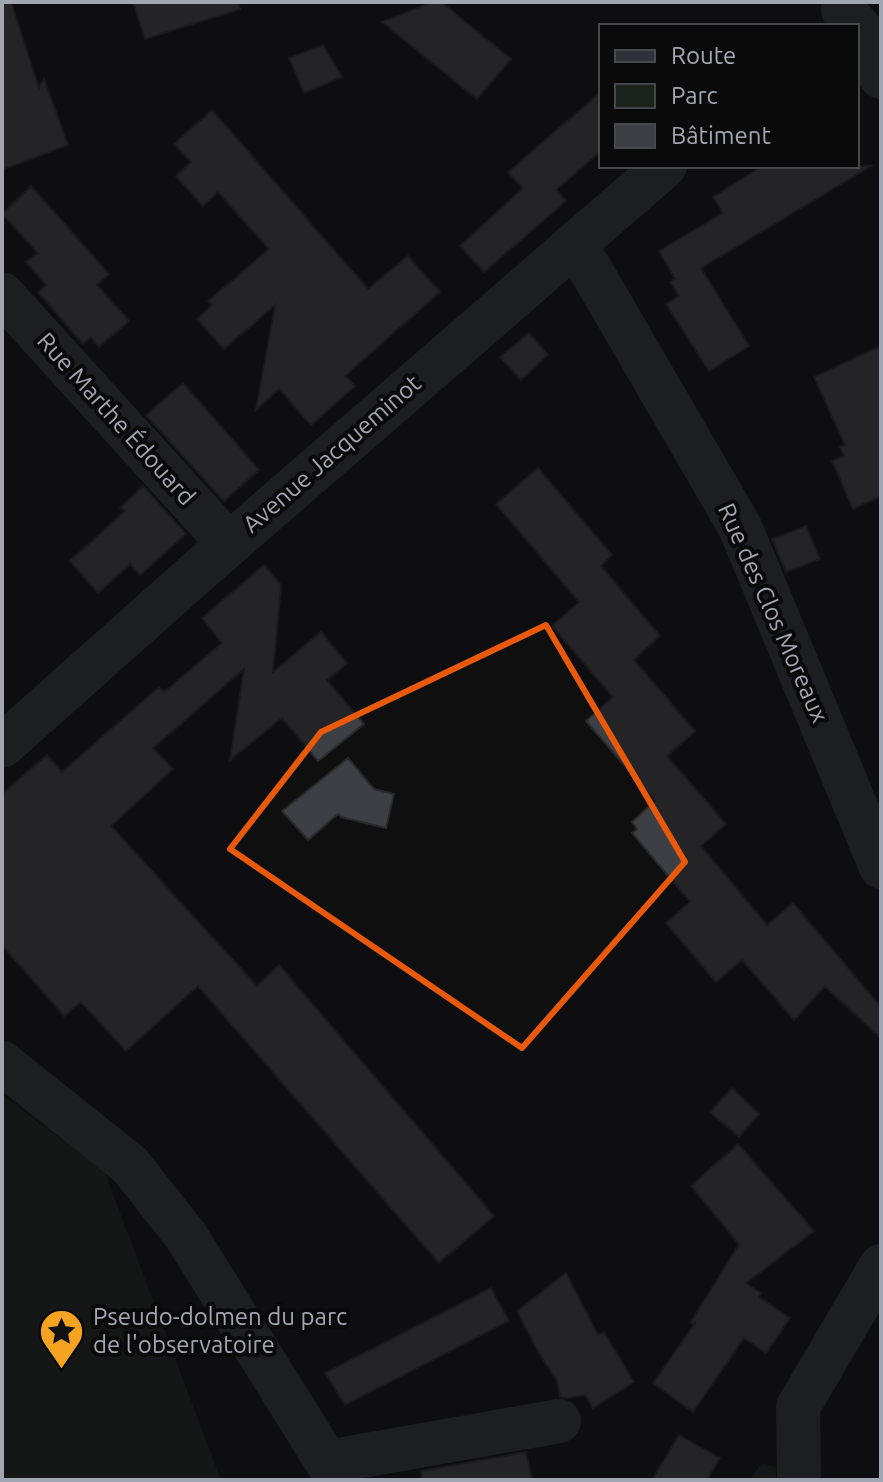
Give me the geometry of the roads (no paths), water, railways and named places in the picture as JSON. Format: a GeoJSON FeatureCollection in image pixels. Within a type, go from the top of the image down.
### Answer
{"type":"FeatureCollection","features":[{"type":"Feature","properties":{"kind":"street"},"geometry":{"type":"LineString","coordinates":[[859,29],[881,77]]}},
{"type":"Feature","properties":{"kind":"street","name":"Avenue Jacqueminot"},"geometry":{"type":"LineString","coordinates":[[2,746],[229,544],[663,168]]}},
{"type":"Feature","properties":{"kind":"street","name":"Rue des Clos Moreaux"},"geometry":{"type":"LineString","coordinates":[[572,246],[589,267],[740,527],[881,867]]}},
{"type":"Feature","properties":{"kind":"street","name":"Rue Marthe Édouard"},"geometry":{"type":"LineString","coordinates":[[2,294],[229,544]]}},
{"type":"Feature","properties":{"kind":"street"},"geometry":{"type":"LineString","coordinates":[[2,1063],[130,1165],[186,1236],[333,1471],[559,1421]]}},
{"type":"Feature","properties":{"kind":"street"},"geometry":{"type":"LineString","coordinates":[[799,1480],[798,1407],[881,1266]]}},
{"type":"Feature","properties":{"kind":"place","name":"Pseudo-dolmen du parc de l'observatoire"},"geometry":{"type":"Point","coordinates":[62,1370]}}]}
